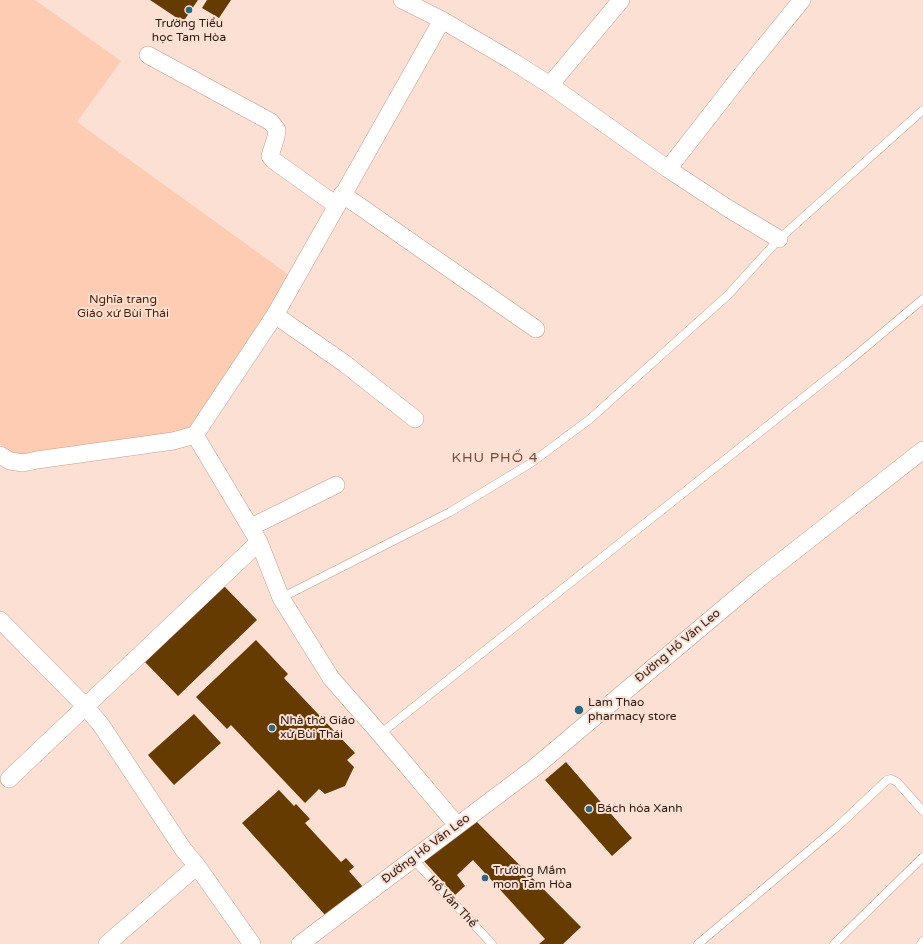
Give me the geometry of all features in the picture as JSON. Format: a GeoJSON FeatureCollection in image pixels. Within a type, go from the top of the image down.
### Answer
{"type":"FeatureCollection","features":[{"type":"Feature","properties":{"kind":"street"},"geometry":{"type":"LineString","coordinates":[[402,0],[425,6],[442,20],[550,85],[668,169],[729,209],[779,239]]}},
{"type":"Feature","properties":{"kind":"street"},"geometry":{"type":"LineString","coordinates":[[550,85],[620,0]]}},
{"type":"Feature","properties":{"kind":"street"},"geometry":{"type":"LineString","coordinates":[[668,169],[746,68],[802,0]]}},
{"type":"Feature","properties":{"kind":"street"},"geometry":{"type":"LineString","coordinates":[[0,455],[10,461],[23,463],[173,441],[195,435],[275,315],[339,199],[442,20]]}},
{"type":"Feature","properties":{"kind":"street"},"geometry":{"type":"LineString","coordinates":[[148,55],[271,122],[277,130],[270,156],[273,160],[339,199],[536,329]]}},
{"type":"Feature","properties":{"kind":"street"},"geometry":{"type":"LineString","coordinates":[[275,315],[344,363],[415,419]]}},
{"type":"Feature","properties":{"kind":"street"},"geometry":{"type":"LineString","coordinates":[[195,435],[259,542],[281,598],[331,678],[457,825]]}},
{"type":"Feature","properties":{"kind":"street","name":"Đường Hồ Văn Leo"},"geometry":{"type":"LineString","coordinates":[[300,944],[534,768],[755,582],[923,450]]}},
{"type":"Feature","properties":{"kind":"street"},"geometry":{"type":"LineString","coordinates":[[251,527],[336,485]]}},
{"type":"Feature","properties":{"kind":"street"},"geometry":{"type":"LineString","coordinates":[[9,779],[259,542]]}},
{"type":"Feature","properties":{"kind":"street"},"geometry":{"type":"LineString","coordinates":[[0,620],[85,706],[101,725],[183,849],[197,866],[252,944]]}},
{"type":"Feature","properties":{"kind":"street"},"geometry":{"type":"LineString","coordinates":[[108,944],[197,866]]}},
{"type":"Feature","properties":{"kind":"lane"},"geometry":{"type":"LineString","coordinates":[[281,598],[450,512],[537,459],[590,419],[728,295],[779,239],[923,110]]}},
{"type":"Feature","properties":{"kind":"lane"},"geometry":{"type":"LineString","coordinates":[[380,734],[842,367],[923,300]]}},
{"type":"Feature","properties":{"kind":"lane"},"geometry":{"type":"LineString","coordinates":[[698,944],[837,827],[887,780],[891,778],[897,782],[923,811]]}},
{"type":"Feature","properties":{"kind":"lane"},"geometry":{"type":"LineString","coordinates":[[834,944],[923,856]]}},
{"type":"Feature","properties":{"kind":"lane","name":"Hồ Văn Thể"},"geometry":{"type":"LineString","coordinates":[[413,859],[492,944]]}},
{"type":"Feature","properties":{"kind":"green space","name":"Nghĩa trang Giáo xứ Bùi Thái"},"geometry":{"type":"Polygon","coordinates":[[[0,0],[35,0],[121,61],[77,122],[289,275],[268,311],[189,430],[22,457],[14,454],[0,444],[0,0]]]}},
{"type":"Feature","properties":{"kind":"building"},"geometry":{"type":"Polygon","coordinates":[[[150,0],[198,0],[183,22],[150,0]]]}},
{"type":"Feature","properties":{"kind":"building"},"geometry":{"type":"Polygon","coordinates":[[[207,0],[231,0],[219,18],[202,8],[207,0]]]}},
{"type":"Feature","properties":{"kind":"building"},"geometry":{"type":"Polygon","coordinates":[[[223,585],[257,620],[178,696],[144,661],[223,585]]]}},
{"type":"Feature","properties":{"kind":"building"},"geometry":{"type":"Polygon","coordinates":[[[256,640],[288,674],[284,678],[355,753],[347,760],[354,767],[345,786],[325,794],[319,789],[305,803],[231,725],[227,729],[196,697],[256,640]]]}},
{"type":"Feature","properties":{"kind":"building"},"geometry":{"type":"Polygon","coordinates":[[[194,714],[221,743],[174,785],[148,755],[194,714]]]}},
{"type":"Feature","properties":{"kind":"building","name":"Bách hóa Xanh"},"geometry":{"type":"Polygon","coordinates":[[[566,762],[632,838],[612,856],[545,780],[566,762]]]}},
{"type":"Feature","properties":{"kind":"building"},"geometry":{"type":"Polygon","coordinates":[[[279,790],[294,806],[296,804],[310,819],[305,823],[341,862],[346,858],[354,867],[349,871],[363,887],[326,916],[242,823],[279,790]]]}},
{"type":"Feature","properties":{"kind":"building","name":"Trường Mầm mon Tam Hòa"},"geometry":{"type":"Polygon","coordinates":[[[475,820],[581,927],[563,944],[539,944],[545,939],[473,860],[457,875],[465,886],[455,895],[423,860],[475,820]]]}},
{"type":"Feature","properties":{"kind":"place","name":"Trường Tiểu học Tam Hòa"},"geometry":{"type":"Point","coordinates":[189,10]}},
{"type":"Feature","properties":{"kind":"place","name":"Lam Thao pharmacy store"},"geometry":{"type":"Point","coordinates":[579,710]}},
{"type":"Feature","properties":{"kind":"place","name":"Nhà thờ Giáo xứ Bùi Thái"},"geometry":{"type":"Point","coordinates":[272,728]}},
{"type":"Feature","properties":{"kind":"place","name":"Bách hóa Xanh"},"geometry":{"type":"Point","coordinates":[589,809]}},
{"type":"Feature","properties":{"kind":"place","name":"Trường Mầm mon Tam Hòa"},"geometry":{"type":"Point","coordinates":[485,878]}},
{"type":"Feature","properties":{"kind":"district","name":"KHU PHỐ 4"},"geometry":{"type":"Point","coordinates":[495,458]}}]}
